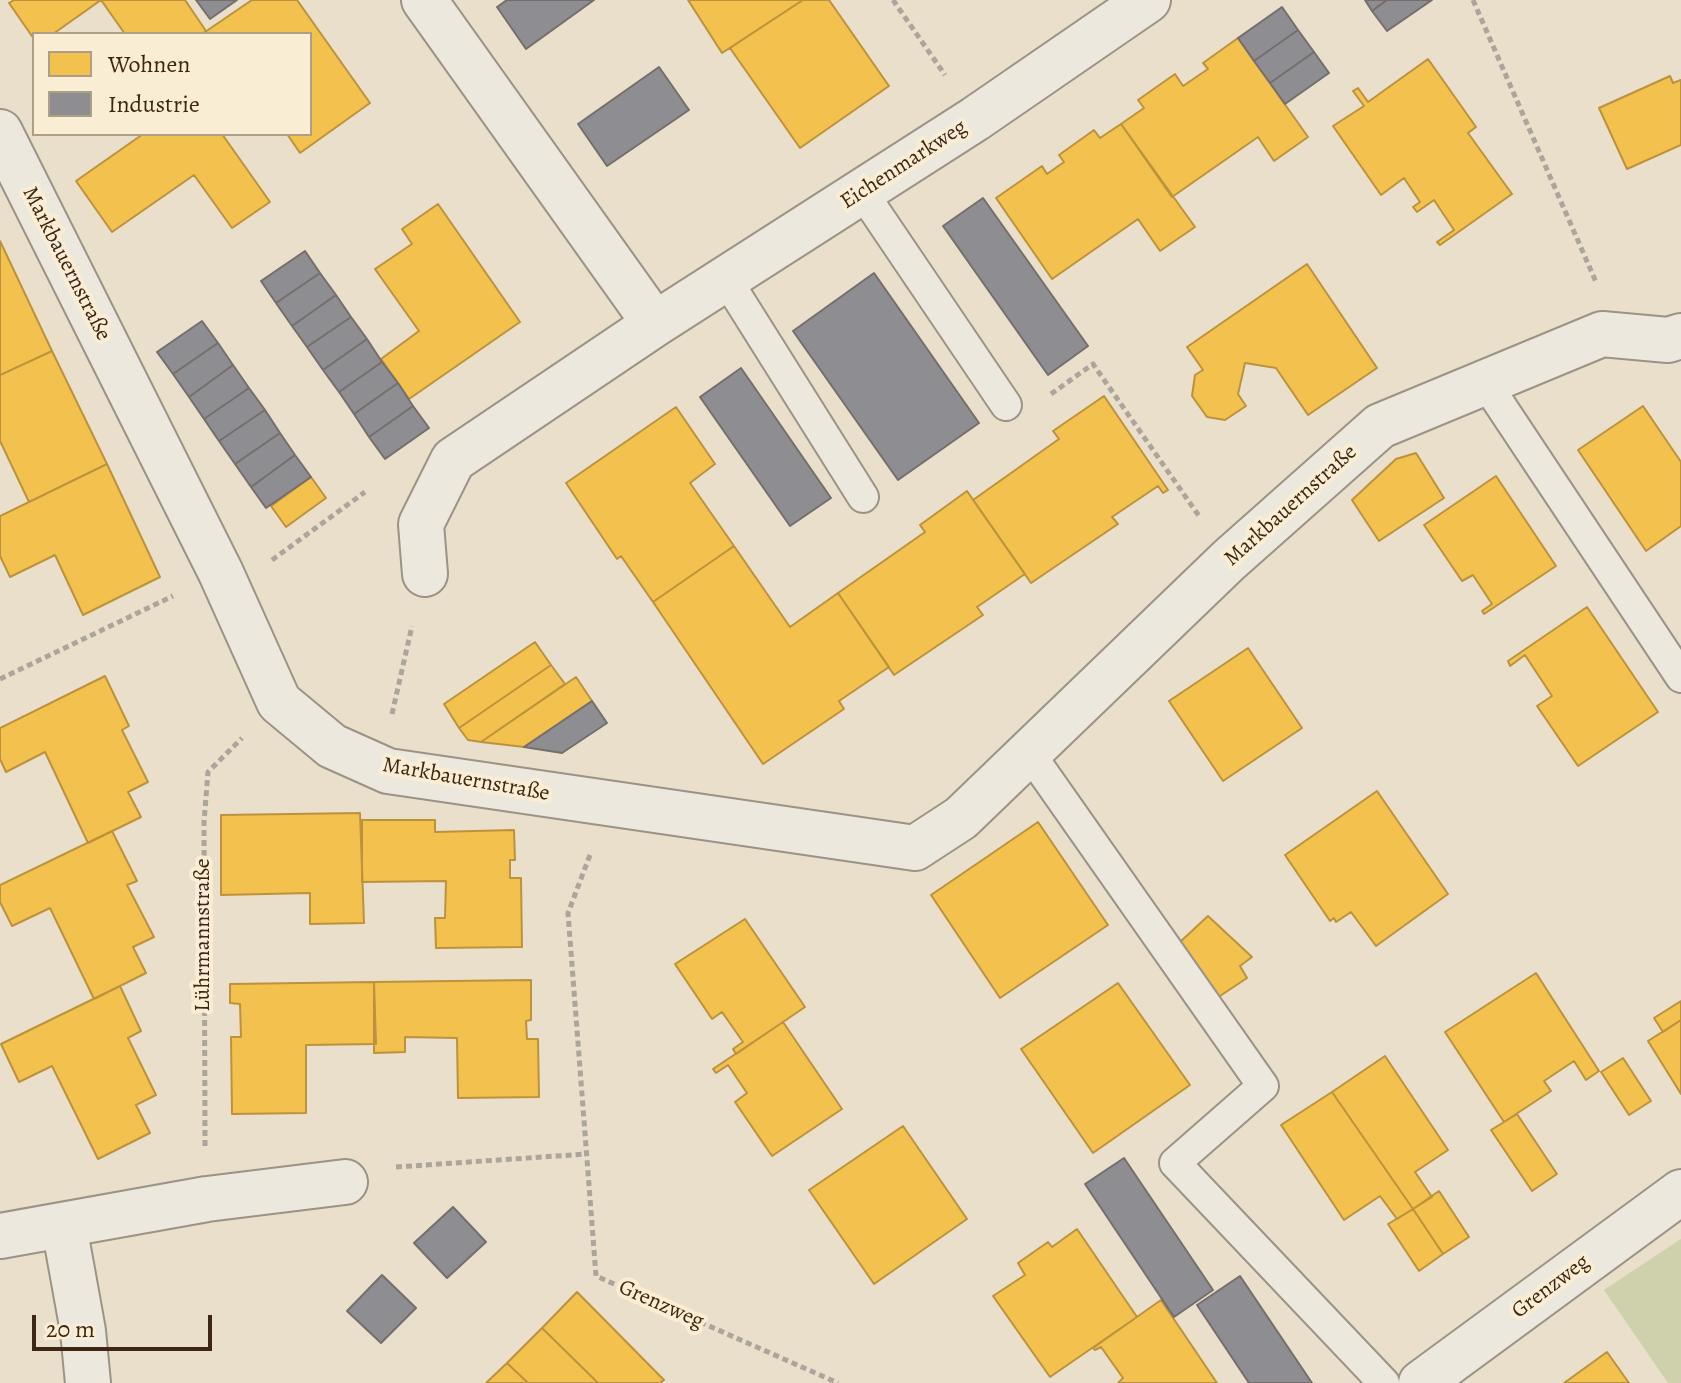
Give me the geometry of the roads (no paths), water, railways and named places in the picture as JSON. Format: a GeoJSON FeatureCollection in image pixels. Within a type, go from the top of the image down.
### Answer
{"type":"FeatureCollection","features":[{"type":"Feature","properties":{"kind":"street"},"geometry":{"type":"LineString","coordinates":[[424,0],[655,324]]}},
{"type":"Feature","properties":{"kind":"street","name":"Eichenmarkweg"},"geometry":{"type":"LineString","coordinates":[[425,574],[421,524],[453,460],[655,324],[975,119],[1148,0]]}},
{"type":"Feature","properties":{"kind":"street","name":"Markbauernstraße"},"geometry":{"type":"LineString","coordinates":[[0,132],[221,573],[279,702],[332,746],[388,771],[915,848],[961,818],[1229,560],[1380,426],[1602,334],[1668,340],[1681,336]]}},
{"type":"Feature","properties":{"kind":"street"},"geometry":{"type":"LineString","coordinates":[[0,1236],[207,1199],[345,1182]]}},
{"type":"Feature","properties":{"kind":"street","name":"Grenzweg"},"geometry":{"type":"LineString","coordinates":[[1421,1383],[1681,1192]]}},
{"type":"Feature","properties":{"kind":"street"},"geometry":{"type":"LineString","coordinates":[[64,1226],[83,1331],[88,1383]]}},
{"type":"Feature","properties":{"kind":"lane"},"geometry":{"type":"LineString","coordinates":[[862,192],[1006,405]]}},
{"type":"Feature","properties":{"kind":"lane"},"geometry":{"type":"LineString","coordinates":[[726,279],[863,497]]}},
{"type":"Feature","properties":{"kind":"lane"},"geometry":{"type":"LineString","coordinates":[[1485,382],[1681,677]]}},
{"type":"Feature","properties":{"kind":"lane"},"geometry":{"type":"LineString","coordinates":[[1030,754],[1263,1086],[1175,1163],[1384,1383]]}}]}
